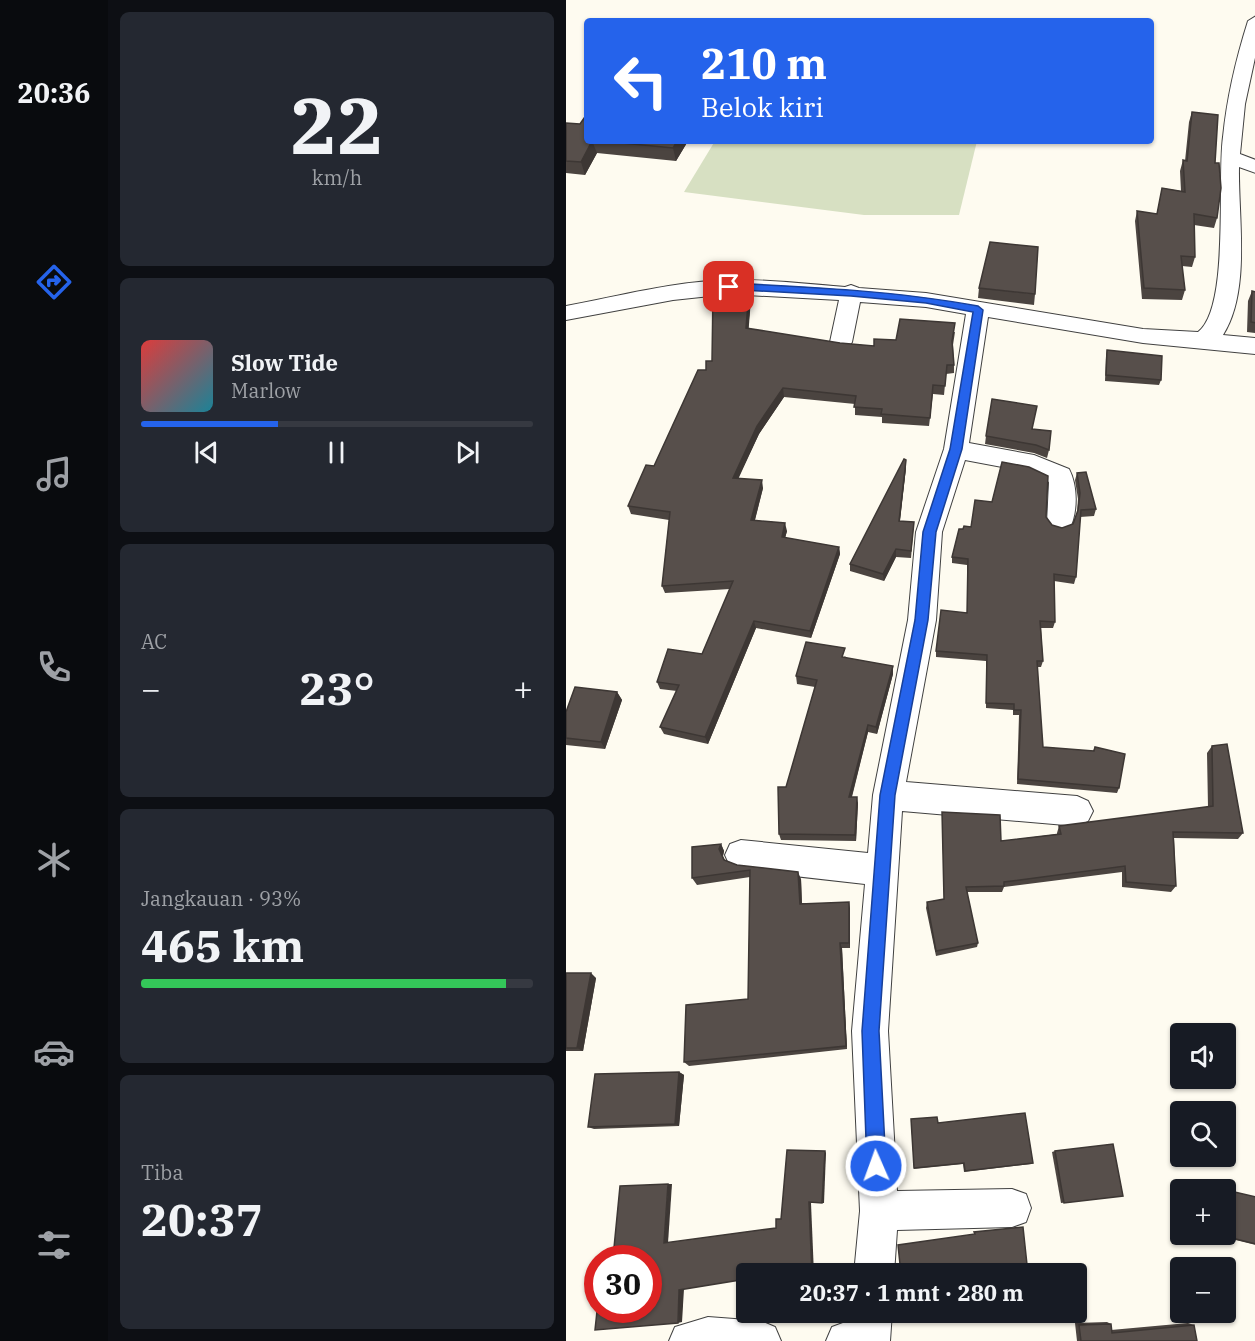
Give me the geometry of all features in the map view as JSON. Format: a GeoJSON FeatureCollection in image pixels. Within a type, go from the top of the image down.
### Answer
{"type":"FeatureCollection","features":[{"type":"Feature","properties":{"kind":"street"},"geometry":{"type":"LineString","coordinates":[[1255,8],[1256,16]]}},
{"type":"Feature","properties":{"kind":"street"},"geometry":{"type":"LineString","coordinates":[[1203,340],[1216,329],[1224,303],[1228,272],[1230,157],[1240,75],[1256,21]]}},
{"type":"Feature","properties":{"kind":"street"},"geometry":{"type":"LineString","coordinates":[[1230,157],[1256,167]]}},
{"type":"Feature","properties":{"kind":"street"},"geometry":{"type":"LineString","coordinates":[[566,313],[673,293],[729,287],[851,292],[926,300],[1143,336],[1256,346]]}},
{"type":"Feature","properties":{"kind":"street"},"geometry":{"type":"LineString","coordinates":[[840,342],[851,292]]}},
{"type":"Feature","properties":{"kind":"street"},"geometry":{"type":"LineString","coordinates":[[875,1263],[879,1211],[870,1031],[888,795],[922,620],[929,532],[956,449],[978,310]]}},
{"type":"Feature","properties":{"kind":"street"},"geometry":{"type":"LineString","coordinates":[[956,449],[1034,464],[1060,476],[1064,485],[1060,523]]}},
{"type":"Feature","properties":{"kind":"street"},"geometry":{"type":"LineString","coordinates":[[888,795],[1077,811]]}},
{"type":"Feature","properties":{"kind":"street"},"geometry":{"type":"LineString","coordinates":[[741,855],[881,870]]}},
{"type":"Feature","properties":{"kind":"street"},"geometry":{"type":"LineString","coordinates":[[879,1211],[1012,1208]]}},
{"type":"Feature","properties":{"kind":"street"},"geometry":{"type":"LineString","coordinates":[[689,1341],[708,1337],[761,1341]]}},
{"type":"Feature","properties":{"kind":"green space"},"geometry":{"type":"Polygon","coordinates":[[[713,144],[976,144],[959,215],[864,215],[684,192],[713,144]]]}},
{"type":"Feature","properties":{"kind":"building"},"geometry":{"type":"Polygon","coordinates":[[[1192,112],[1218,115],[1215,163],[1219,163],[1221,188],[1217,218],[1194,214],[1195,257],[1181,256],[1185,290],[1144,288],[1137,211],[1157,214],[1162,188],[1185,192],[1183,160],[1187,161],[1192,112]]]}},
{"type":"Feature","properties":{"kind":"building"},"geometry":{"type":"Polygon","coordinates":[[[584,118],[584,144],[590,144],[581,162],[566,161],[566,123],[580,124],[584,118]]]}},
{"type":"Feature","properties":{"kind":"building"},"geometry":{"type":"Polygon","coordinates":[[[632,144],[675,144],[673,148],[632,144]]]}},
{"type":"Feature","properties":{"kind":"building"},"geometry":{"type":"Polygon","coordinates":[[[990,242],[1038,247],[1035,294],[979,288],[990,242]]]}},
{"type":"Feature","properties":{"kind":"building"},"geometry":{"type":"Polygon","coordinates":[[[749,291],[746,328],[840,343],[874,346],[874,339],[896,340],[900,319],[955,323],[952,341],[954,365],[947,365],[945,386],[933,385],[930,418],[881,414],[882,409],[854,407],[856,396],[783,388],[757,426],[733,478],[762,480],[751,520],[785,523],[782,537],[839,547],[810,631],[754,621],[705,737],[660,727],[679,685],[657,682],[668,649],[702,654],[733,581],[662,586],[670,512],[628,506],[646,465],[654,466],[698,370],[706,370],[706,361],[712,361],[713,292],[749,291]]]}},
{"type":"Feature","properties":{"kind":"building"},"geometry":{"type":"Polygon","coordinates":[[[1252,291],[1256,292],[1256,323],[1251,322],[1252,291]]]}},
{"type":"Feature","properties":{"kind":"building"},"geometry":{"type":"Polygon","coordinates":[[[1107,350],[1162,356],[1161,380],[1106,375],[1107,350]]]}},
{"type":"Feature","properties":{"kind":"building"},"geometry":{"type":"Polygon","coordinates":[[[992,399],[1037,406],[1032,429],[1051,431],[1049,450],[1036,445],[986,436],[992,399]]]}},
{"type":"Feature","properties":{"kind":"building"},"geometry":{"type":"Polygon","coordinates":[[[904,459],[906,460],[899,521],[914,522],[911,551],[896,549],[883,574],[850,564],[904,459]]]}},
{"type":"Feature","properties":{"kind":"building"},"geometry":{"type":"Polygon","coordinates":[[[1002,462],[1029,467],[1048,476],[1046,517],[1052,525],[1062,528],[1073,524],[1080,493],[1077,473],[1086,472],[1096,509],[1081,510],[1076,577],[1054,574],[1055,622],[1040,621],[1043,661],[1037,661],[1043,747],[1094,751],[1095,747],[1125,754],[1119,788],[1018,779],[1021,710],[1014,710],[1014,704],[986,703],[987,655],[936,651],[941,610],[967,613],[968,559],[952,557],[959,529],[963,529],[964,526],[971,527],[975,500],[992,502],[1002,462]]]}},
{"type":"Feature","properties":{"kind":"building"},"geometry":{"type":"Polygon","coordinates":[[[806,642],[845,648],[842,657],[893,666],[876,727],[868,725],[849,797],[857,797],[855,835],[779,834],[778,787],[786,787],[817,680],[796,676],[806,642]]]}},
{"type":"Feature","properties":{"kind":"building"},"geometry":{"type":"Polygon","coordinates":[[[575,687],[617,692],[601,742],[566,738],[566,712],[575,687]]]}},
{"type":"Feature","properties":{"kind":"building"},"geometry":{"type":"Polygon","coordinates":[[[1227,744],[1243,833],[1173,832],[1176,886],[1126,882],[1125,866],[1004,882],[1004,886],[966,887],[978,943],[936,951],[927,902],[944,899],[942,812],[1000,815],[1001,841],[1061,834],[1059,826],[1213,806],[1212,746],[1227,744]]]}},
{"type":"Feature","properties":{"kind":"building"},"geometry":{"type":"Polygon","coordinates":[[[721,844],[719,849],[724,860],[737,865],[798,872],[800,904],[849,902],[849,943],[840,943],[846,1046],[684,1062],[686,1005],[748,999],[750,870],[692,878],[692,847],[721,844]]]}},
{"type":"Feature","properties":{"kind":"building"},"geometry":{"type":"Polygon","coordinates":[[[566,973],[591,973],[577,1048],[566,1048],[566,973]]]}},
{"type":"Feature","properties":{"kind":"building"},"geometry":{"type":"Polygon","coordinates":[[[679,1072],[675,1124],[588,1127],[595,1074],[679,1072]]]}},
{"type":"Feature","properties":{"kind":"building"},"geometry":{"type":"Polygon","coordinates":[[[1025,1113],[1033,1163],[965,1171],[964,1163],[914,1168],[911,1119],[937,1117],[938,1123],[1025,1113]]]}},
{"type":"Feature","properties":{"kind":"building"},"geometry":{"type":"Polygon","coordinates":[[[1113,1144],[1123,1196],[1064,1203],[1055,1151],[1113,1144]]]}},
{"type":"Feature","properties":{"kind":"building"},"geometry":{"type":"Polygon","coordinates":[[[787,1150],[825,1151],[822,1203],[809,1202],[812,1263],[736,1263],[736,1281],[679,1290],[678,1323],[595,1330],[596,1323],[662,1323],[662,1245],[614,1245],[620,1186],[668,1184],[664,1243],[776,1228],[776,1219],[781,1219],[787,1150]]]}},
{"type":"Feature","properties":{"kind":"building"},"geometry":{"type":"Polygon","coordinates":[[[1236,1192],[1256,1197],[1256,1244],[1236,1239],[1236,1192]]]}},
{"type":"Feature","properties":{"kind":"building"},"geometry":{"type":"Polygon","coordinates":[[[1023,1227],[1027,1263],[900,1263],[898,1245],[975,1234],[974,1232],[1023,1227]]]}},
{"type":"Feature","properties":{"kind":"building"},"geometry":{"type":"Polygon","coordinates":[[[1111,1324],[1112,1333],[1194,1325],[1197,1341],[1081,1341],[1079,1325],[1111,1324]]]}},
{"type":"Feature","properties":{"kind":"route"},"geometry":{"type":"LineString","coordinates":[[729,287],[851,292],[926,300],[978,310],[956,449],[929,532],[922,620],[888,795],[870,1031],[876,1166]]}}]}
